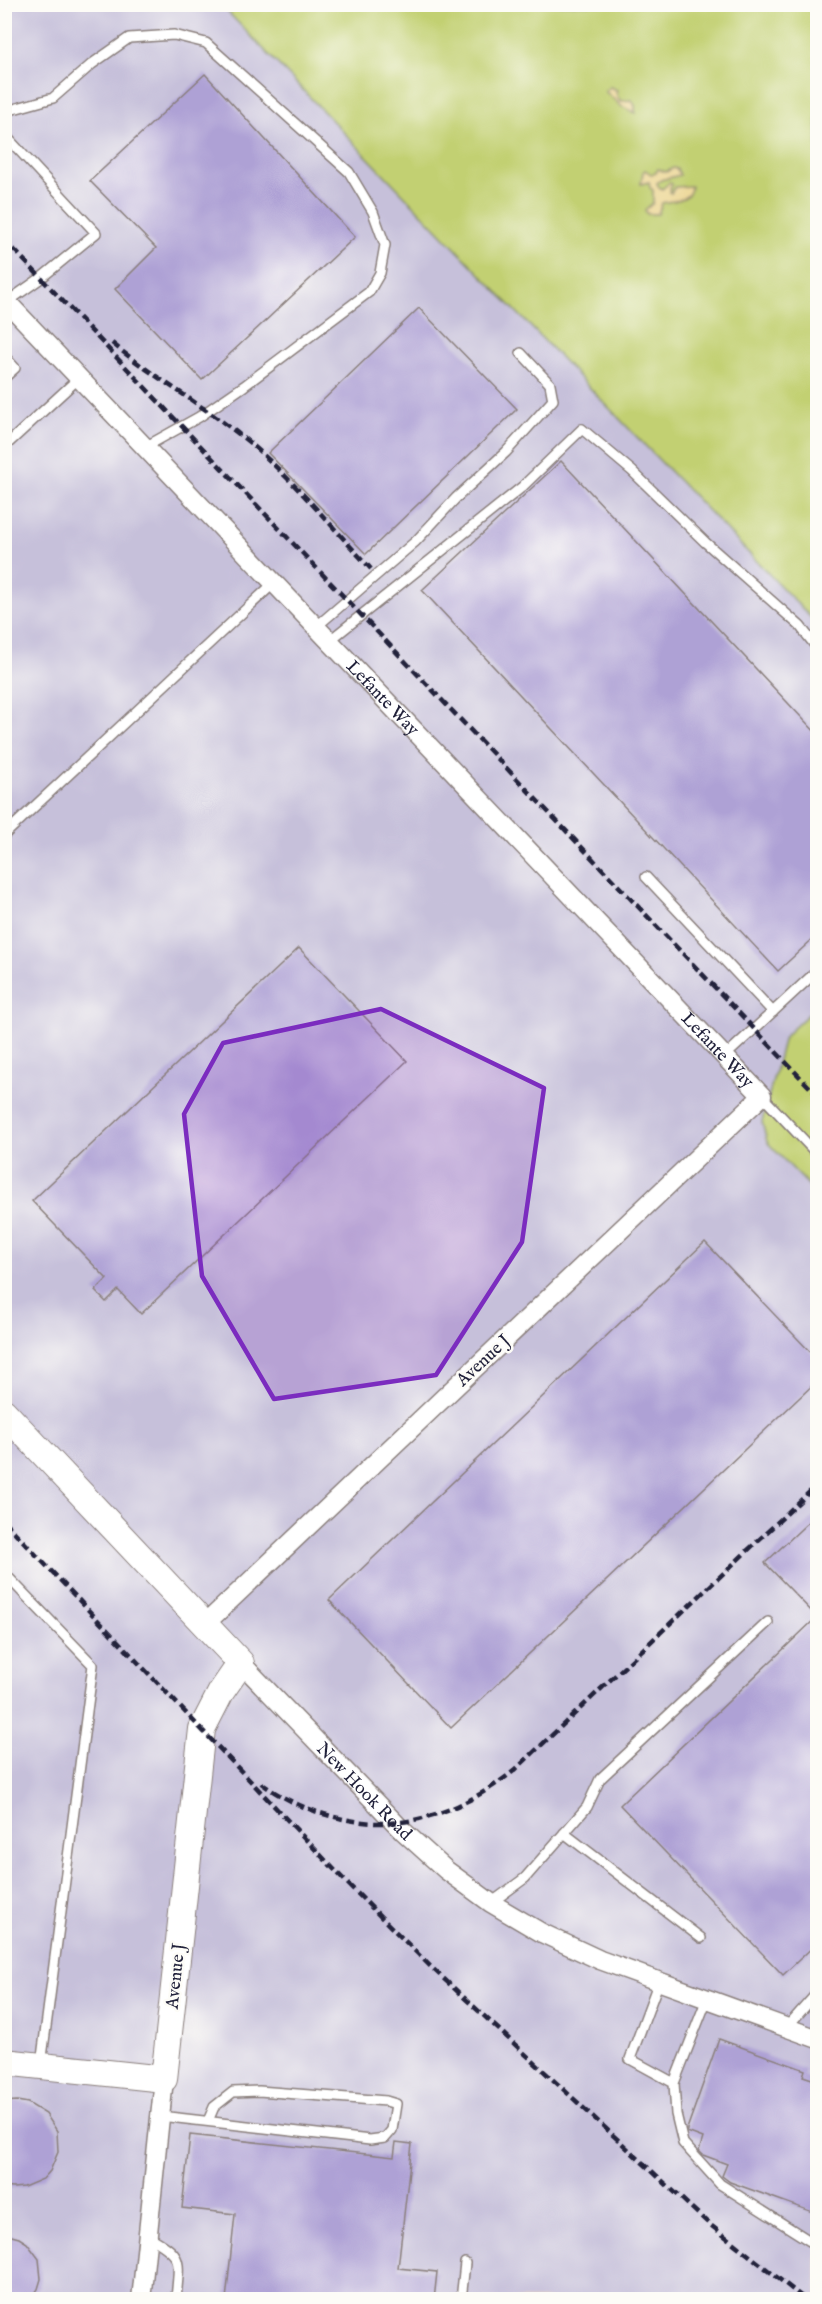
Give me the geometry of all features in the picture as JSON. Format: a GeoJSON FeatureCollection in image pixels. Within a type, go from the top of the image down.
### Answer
{"type":"FeatureCollection","features":[{"type":"Feature","properties":{"kind":"street","name":"Lefante Way"},"geometry":{"type":"LineString","coordinates":[[6,301],[762,1096]]}},
{"type":"Feature","properties":{"kind":"street","name":"Avenue J"},"geometry":{"type":"LineString","coordinates":[[204,1624],[762,1096]]}},
{"type":"Feature","properties":{"kind":"street","name":"New Hook Road"},"geometry":{"type":"LineString","coordinates":[[4,1412],[403,1831],[446,1870],[491,1903],[542,1934],[600,1960],[818,2039]]}},
{"type":"Feature","properties":{"kind":"street","name":"Avenue J"},"geometry":{"type":"LineString","coordinates":[[141,2300],[202,1729],[220,1692],[241,1663]]}},
{"type":"Feature","properties":{"kind":"street"},"geometry":{"type":"LineString","coordinates":[[4,2062],[164,2079]]}},
{"type":"Feature","properties":{"kind":"lane"},"geometry":{"type":"LineString","coordinates":[[4,109],[10,110],[53,98],[92,64],[129,38],[174,35],[206,43],[349,172],[373,212],[385,245],[380,273],[369,292],[200,417],[145,447]]}},
{"type":"Feature","properties":{"kind":"lane"},"geometry":{"type":"LineString","coordinates":[[4,134],[96,233],[41,278],[6,301]]}},
{"type":"Feature","properties":{"kind":"lane"},"geometry":{"type":"LineString","coordinates":[[316,627],[416,541],[456,498],[506,452],[554,400],[550,384],[521,353]]}},
{"type":"Feature","properties":{"kind":"lane"},"geometry":{"type":"LineString","coordinates":[[4,356],[15,368],[4,378]]}},
{"type":"Feature","properties":{"kind":"lane"},"geometry":{"type":"LineString","coordinates":[[4,447],[79,378]]}},
{"type":"Feature","properties":{"kind":"lane"},"geometry":{"type":"LineString","coordinates":[[329,641],[522,487],[582,429],[632,471],[705,542],[800,626],[818,649]]}},
{"type":"Feature","properties":{"kind":"lane"},"geometry":{"type":"LineString","coordinates":[[4,835],[274,583]]}},
{"type":"Feature","properties":{"kind":"lane"},"geometry":{"type":"LineString","coordinates":[[646,877],[773,1012]]}},
{"type":"Feature","properties":{"kind":"lane"},"geometry":{"type":"LineString","coordinates":[[724,1057],[818,970]]}},
{"type":"Feature","properties":{"kind":"lane"},"geometry":{"type":"LineString","coordinates":[[762,1096],[818,1155]]}},
{"type":"Feature","properties":{"kind":"lane"},"geometry":{"type":"LineString","coordinates":[[4,1573],[93,1665],[41,2066]]}},
{"type":"Feature","properties":{"kind":"lane"},"geometry":{"type":"LineString","coordinates":[[491,1903],[525,1878],[587,1807],[600,1779],[768,1623]]}},
{"type":"Feature","properties":{"kind":"lane"},"geometry":{"type":"LineString","coordinates":[[564,1833],[700,1938]]}},
{"type":"Feature","properties":{"kind":"lane"},"geometry":{"type":"LineString","coordinates":[[659,1981],[630,2059],[674,2083]]}},
{"type":"Feature","properties":{"kind":"lane"},"geometry":{"type":"LineString","coordinates":[[786,2028],[818,1992]]}},
{"type":"Feature","properties":{"kind":"lane"},"geometry":{"type":"LineString","coordinates":[[707,1999],[674,2083],[676,2114],[683,2143],[720,2184],[813,2243],[818,2232]]}},
{"type":"Feature","properties":{"kind":"lane"},"geometry":{"type":"LineString","coordinates":[[160,2116],[370,2140],[385,2138],[392,2130],[396,2104],[386,2101],[259,2091],[233,2092],[214,2107],[208,2121]]}},
{"type":"Feature","properties":{"kind":"lane"},"geometry":{"type":"LineString","coordinates":[[148,2236],[172,2250],[179,2264],[176,2300]]}},
{"type":"Feature","properties":{"kind":"lane"},"geometry":{"type":"LineString","coordinates":[[461,2300],[465,2263]]}},
{"type":"Feature","properties":{"kind":"highlighted area"},"geometry":{"type":"Polygon","coordinates":[[[381,1009],[544,1088],[522,1242],[436,1375],[274,1399],[202,1276],[184,1114],[223,1043],[381,1009]]]}},
{"type":"Feature","properties":{"kind":"shaded area"},"geometry":{"type":"Polygon","coordinates":[[[5,5],[224,5],[817,623],[817,1005],[784,1037],[763,1125],[766,1142],[818,1194],[817,2299],[5,2300],[5,5]]]}},
{"type":"Feature","properties":{"kind":"green space"},"geometry":{"type":"Polygon","coordinates":[[[221,5],[817,5],[817,624],[221,5]]]}},
{"type":"Feature","properties":{"kind":"green space"},"geometry":{"type":"Polygon","coordinates":[[[817,1006],[817,1194],[767,1142],[762,1122],[784,1037],[817,1006]]]}},
{"type":"Feature","properties":{"kind":"sand"},"geometry":{"type":"Polygon","coordinates":[[[610,87],[617,90],[620,101],[632,100],[635,113],[621,106],[605,91],[610,87]]]}},
{"type":"Feature","properties":{"kind":"sand"},"geometry":{"type":"Polygon","coordinates":[[[673,168],[677,169],[680,175],[661,180],[657,183],[658,186],[662,189],[669,183],[672,184],[669,192],[671,193],[675,187],[691,186],[688,195],[676,201],[662,203],[658,214],[647,214],[645,210],[653,203],[653,190],[649,182],[641,184],[643,172],[645,170],[651,174],[656,173],[658,169],[666,172],[673,168]]]}},
{"type":"Feature","properties":{"kind":"building"},"geometry":{"type":"Polygon","coordinates":[[[205,74],[355,237],[202,380],[115,289],[156,248],[90,181],[205,74]]]}},
{"type":"Feature","properties":{"kind":"building"},"geometry":{"type":"Polygon","coordinates":[[[419,308],[517,409],[366,554],[268,453],[419,308]]]}},
{"type":"Feature","properties":{"kind":"building"},"geometry":{"type":"Polygon","coordinates":[[[561,461],[818,735],[818,934],[778,971],[422,590],[561,461]]]}},
{"type":"Feature","properties":{"kind":"building"},"geometry":{"type":"Polygon","coordinates":[[[299,948],[407,1061],[141,1314],[118,1290],[106,1302],[95,1291],[107,1279],[32,1201],[299,948]]]}},
{"type":"Feature","properties":{"kind":"building"},"geometry":{"type":"Polygon","coordinates":[[[705,1242],[818,1360],[818,1380],[451,1728],[329,1600],[705,1242]]]}},
{"type":"Feature","properties":{"kind":"building"},"geometry":{"type":"Polygon","coordinates":[[[818,1513],[818,1942],[783,1975],[620,1805],[817,1617],[765,1563],[818,1513]]]}},
{"type":"Feature","properties":{"kind":"building"},"geometry":{"type":"Polygon","coordinates":[[[719,2039],[805,2070],[803,2076],[818,2081],[818,2214],[730,2182],[722,2176],[727,2164],[703,2155],[699,2151],[703,2138],[687,2132],[719,2039]]]}},
{"type":"Feature","properties":{"kind":"building"},"geometry":{"type":"Polygon","coordinates":[[[4,2102],[28,2103],[46,2114],[57,2131],[58,2152],[50,2171],[43,2179],[24,2187],[13,2188],[4,2187],[4,2102]]]}},
{"type":"Feature","properties":{"kind":"building"},"geometry":{"type":"Polygon","coordinates":[[[190,2135],[394,2157],[396,2142],[412,2144],[398,2268],[437,2272],[434,2300],[226,2300],[235,2214],[182,2208],[190,2135]]]}},
{"type":"Feature","properties":{"kind":"building"},"geometry":{"type":"Polygon","coordinates":[[[4,2234],[27,2243],[39,2259],[41,2279],[38,2289],[30,2300],[4,2300],[4,2234]]]}},
{"type":"Feature","properties":{"kind":"railway"},"geometry":{"type":"LineString","coordinates":[[4,239],[818,1096]]}},
{"type":"Feature","properties":{"kind":"railway"},"geometry":{"type":"LineString","coordinates":[[112,343],[222,421],[257,449],[371,569]]}},
{"type":"Feature","properties":{"kind":"railway"},"geometry":{"type":"LineString","coordinates":[[261,1783],[298,1804],[340,1818],[362,1822],[384,1823],[426,1817],[473,1798],[515,1770],[818,1484]]}},
{"type":"Feature","properties":{"kind":"railway"},"geometry":{"type":"LineString","coordinates":[[4,1521],[348,1884],[430,1966],[708,2223],[806,2300]]}}]}
